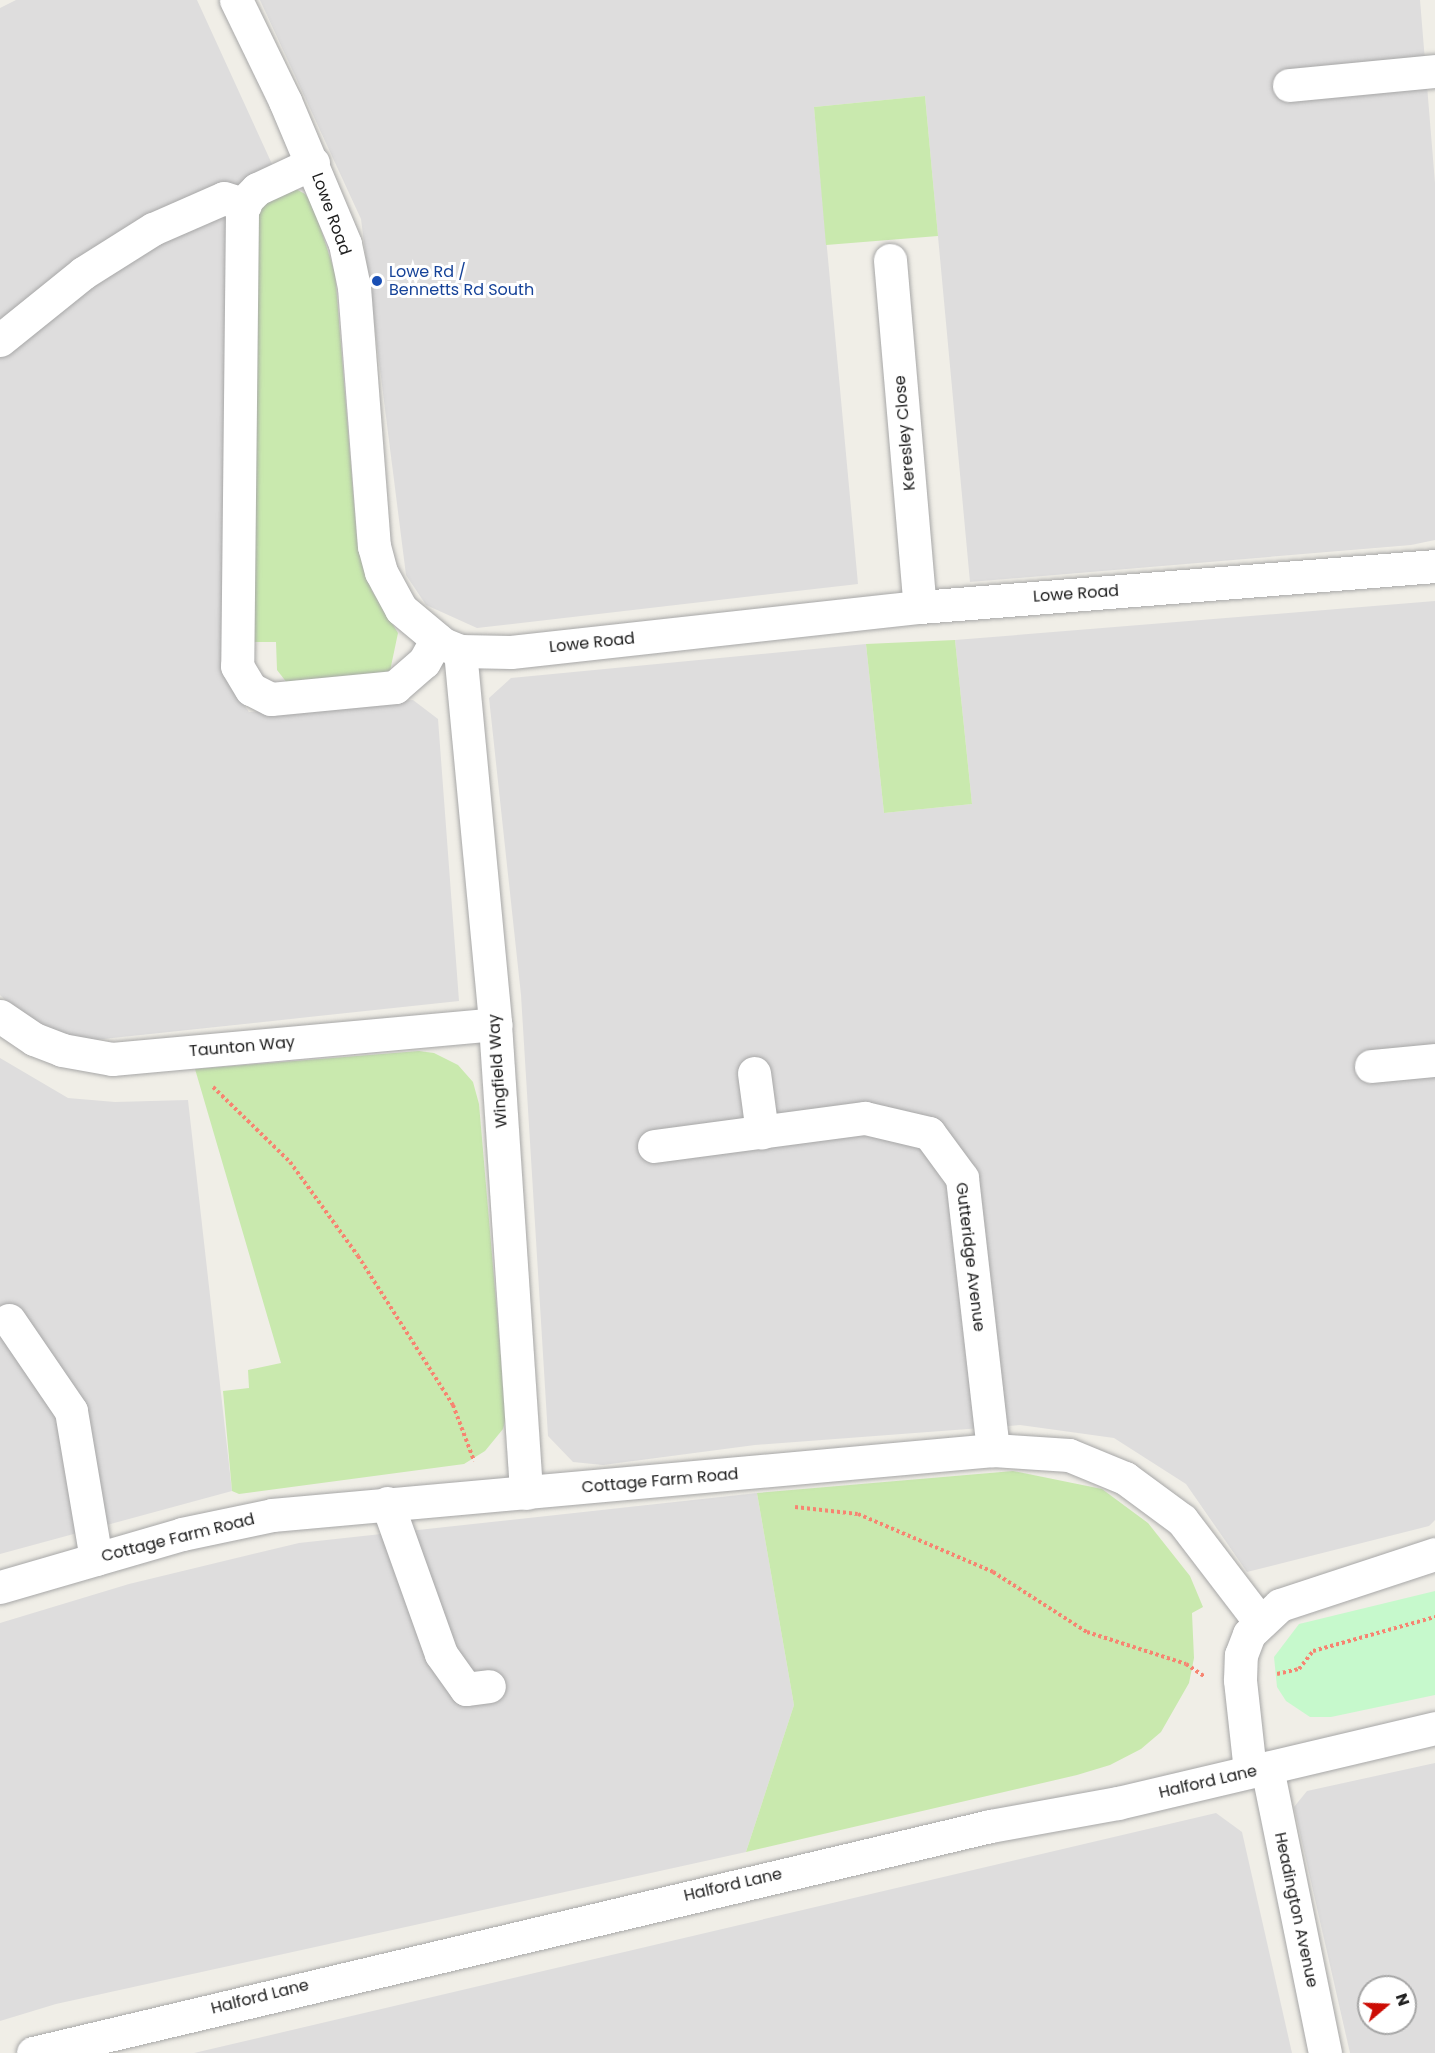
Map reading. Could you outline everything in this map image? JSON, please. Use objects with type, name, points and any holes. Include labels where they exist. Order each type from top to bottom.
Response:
[{"type":"street","name":"Lowe Road","points":[[236,0],[313,163],[345,244],[354,287],[379,563],[400,609],[449,645],[511,652],[920,606],[1435,566]]},
{"type":"street","points":[[1289,85],[1435,71]]},
{"type":"street","points":[[313,163],[257,189],[244,205],[237,666],[241,678],[260,696],[286,700],[395,687],[424,662],[449,645]]},
{"type":"street","points":[[0,339],[83,273],[153,229],[224,198],[244,205]]},
{"type":"street","name":"Keresley Close","points":[[890,260],[920,606]]},
{"type":"street","name":"Wingfield Way","points":[[449,645],[495,1024],[526,1492]]},
{"type":"street","name":"Taunton Way","points":[[0,1016],[34,1039],[88,1056],[112,1059],[495,1024]]},
{"type":"street","points":[[1371,1066],[1435,1060]]},
{"type":"street","points":[[754,1073],[762,1132]]},
{"type":"street","name":"Gutteridge Avenue","points":[[654,1146],[865,1118],[929,1133],[962,1178],[993,1450]]},
{"type":"street","points":[[9,1320],[71,1411],[96,1559]]},
{"type":"street","name":"Cottage Farm Road","points":[[0,1587],[182,1534],[272,1515],[993,1450],[1069,1455],[1125,1478],[1182,1520],[1260,1622]]},
{"type":"street","points":[[387,1503],[441,1654],[466,1689],[489,1686]]},
{"type":"street","points":[[1260,1622],[1280,1605],[1435,1554]]},
{"type":"street","name":"Headington Avenue","points":[[1260,1622],[1249,1634],[1240,1671],[1258,1769],[1325,2053]]},
{"type":"street","name":"Halford Lane","points":[[33,2053],[898,1847],[1118,1803],[1435,1728]]},
{"type":"path","points":[[170,1054],[216,1090],[290,1162],[358,1256],[453,1405],[477,1469],[481,1496]]},
{"type":"path","points":[[792,1507],[858,1514],[993,1572],[1087,1632],[1186,1664],[1207,1679]]},
{"type":"path","points":[[1267,1676],[1299,1669],[1313,1651],[1435,1617]]},
{"type":"shaded area","points":[[16,0],[197,0],[272,164],[227,203],[227,681],[249,712],[413,700],[438,719],[459,1001],[75,1042],[17,1011],[0,995],[0,8]]},
{"type":"shaded area","points":[[260,0],[1420,0],[1435,183],[1435,540],[1411,545],[970,582],[925,96],[814,107],[858,584],[477,628],[426,605],[406,575],[361,219]]},
{"type":"shaded area","points":[[1435,601],[1435,1520],[1429,1526],[1247,1572],[1186,1484],[1114,1438],[1020,1425],[755,1445],[603,1465],[573,1462],[548,1436],[521,995],[489,698],[511,678],[866,644],[884,813],[972,804],[955,640]]},
{"type":"shaded area","points":[[0,1058],[68,1098],[115,1102],[188,1100],[232,1491],[0,1554]]},
{"type":"shaded area","points":[[757,1493],[794,1705],[746,1852],[56,2004],[0,2021],[0,1623],[129,1584],[299,1543]]},
{"type":"shaded area","points":[[1435,1763],[1435,2053],[1350,2053],[1294,1807],[1307,1791]]},
{"type":"shaded area","points":[[1216,1813],[1242,1832],[1292,2053],[194,2053]]},
{"type":"green space","points":[[925,96],[938,236],[826,245],[814,107]]},
{"type":"green space","points":[[294,188],[305,194],[313,205],[335,273],[357,539],[372,591],[398,633],[390,671],[291,688],[277,670],[276,642],[248,642],[256,204]]},
{"type":"green space","points":[[955,640],[972,804],[884,813],[866,644]]},
{"type":"green space","points":[[419,1051],[434,1053],[458,1065],[473,1082],[479,1104],[506,1417],[503,1429],[485,1451],[464,1464],[239,1494],[232,1491],[223,1391],[249,1388],[248,1370],[281,1363],[195,1069]]},
{"type":"green space","points":[[1013,1471],[1102,1489],[1148,1523],[1190,1576],[1203,1607],[1192,1613],[1194,1658],[1189,1683],[1161,1732],[1141,1749],[1110,1765],[1077,1775],[746,1852],[794,1705],[757,1493]]},
{"type":"green space","points":[[1435,1591],[1435,1695],[1331,1717],[1310,1717],[1286,1701],[1277,1687],[1274,1657],[1299,1624]]},
{"type":"place","name":"Lowe Rd / Bennetts Rd South","points":[[377,281]]}]
